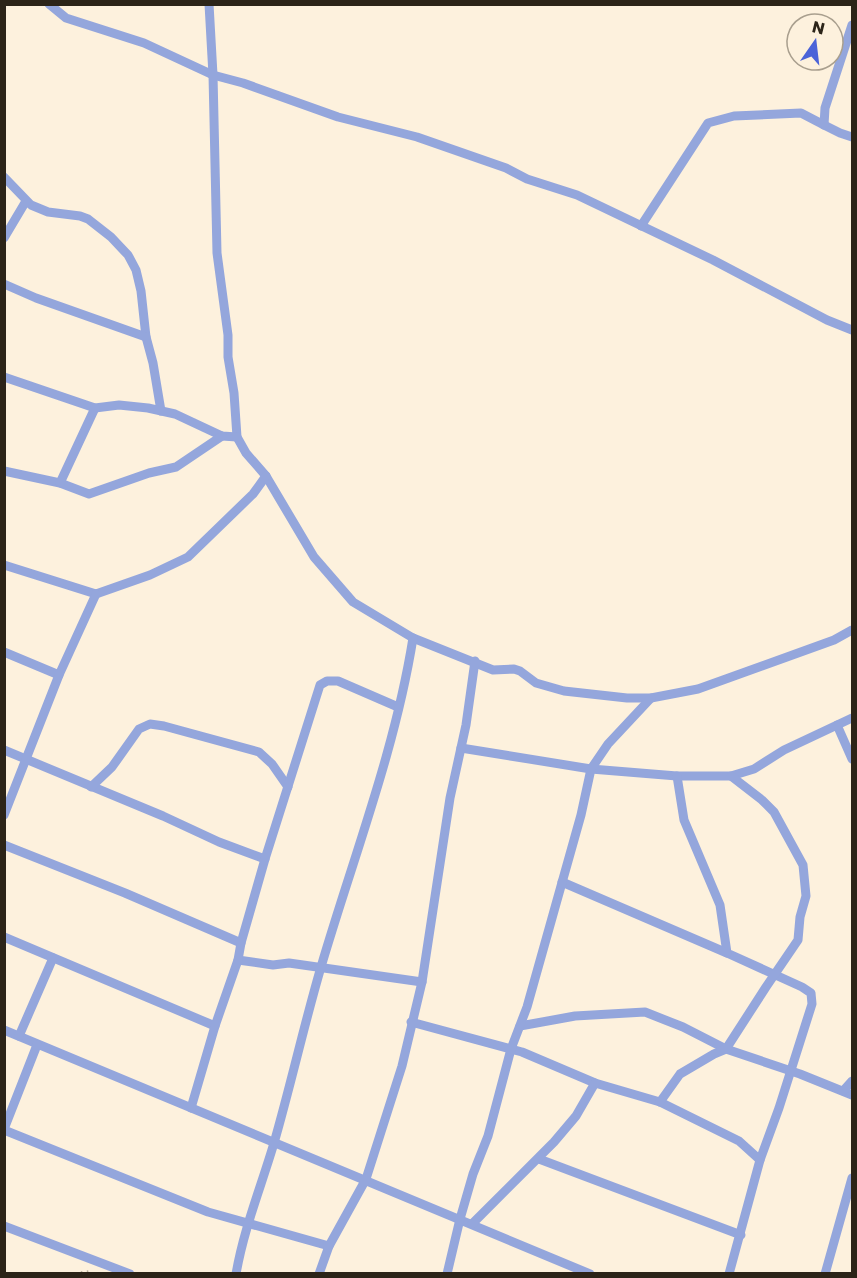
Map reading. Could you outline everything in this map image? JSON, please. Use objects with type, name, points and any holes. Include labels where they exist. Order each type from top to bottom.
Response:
[{"type":"street","points":[[49,4],[66,18],[144,43],[213,75],[243,82],[338,117],[417,137],[472,155],[527,179],[586,199],[748,278],[827,320],[852,330]]},
{"type":"street","points":[[209,4],[217,253],[237,437],[246,453],[266,476],[314,557],[353,603],[413,638],[493,670],[514,669],[536,683],[564,691],[627,698],[651,698],[707,686],[834,640],[852,630]]},
{"type":"street","points":[[824,125],[825,108],[852,25]]},
{"type":"street","points":[[641,226],[708,123],[734,116],[801,113],[840,134],[852,137]]},
{"type":"street","points":[[4,177],[31,205],[48,213],[88,219],[111,237],[128,255],[136,270],[141,291],[146,337],[161,411]]},
{"type":"street","points":[[4,238],[26,201]]},
{"type":"street","points":[[4,284],[36,298],[146,337]]},
{"type":"street","points":[[4,377],[95,408],[120,405],[176,414],[222,436],[237,437]]},
{"type":"street","points":[[60,483],[95,408]]},
{"type":"street","points":[[4,471],[60,483],[84,493],[96,492],[149,473],[176,467],[222,436]]},
{"type":"street","points":[[4,566],[96,594],[150,575],[188,557],[253,494],[266,476]]},
{"type":"street","points":[[4,815],[59,675],[96,594]]},
{"type":"street","points":[[236,1274],[247,1223],[274,1143],[320,968],[364,831],[398,707],[413,638]]},
{"type":"street","points":[[4,652],[59,675]]},
{"type":"street","points":[[319,1274],[329,1246],[366,1179],[402,1066],[422,982],[450,798],[475,662]]},
{"type":"street","points":[[191,1108],[215,1026],[238,960],[265,859],[320,685],[327,681],[338,681],[398,707]]},
{"type":"street","points":[[447,1274],[473,1174],[488,1136],[511,1049],[527,1007],[591,769],[608,744],[651,698]]},
{"type":"street","points":[[461,748],[591,769],[677,776],[731,776],[754,769],[784,750],[852,718]]},
{"type":"street","points":[[91,787],[112,767],[139,729],[150,724],[259,752],[266,757],[288,787]]},
{"type":"street","points":[[837,725],[852,759]]},
{"type":"street","points":[[4,750],[219,842],[265,859]]},
{"type":"street","points":[[677,776],[684,820],[720,905],[727,953]]},
{"type":"street","points":[[660,1102],[680,1074],[726,1049],[798,940],[800,917],[806,896],[803,865],[774,812],[731,776]]},
{"type":"street","points":[[4,845],[125,893],[241,943]]},
{"type":"street","points":[[562,882],[727,953],[811,993],[812,1004],[760,1160],[729,1274]]},
{"type":"street","points":[[4,937],[215,1026]]},
{"type":"street","points":[[19,1036],[53,958]]},
{"type":"street","points":[[238,960],[273,964],[289,963],[422,982]]},
{"type":"street","points":[[520,1026],[575,1016],[645,1012],[683,1027],[726,1049],[852,1095]]},
{"type":"street","points":[[411,1022],[522,1052],[595,1083],[660,1102],[739,1141],[760,1160]]},
{"type":"street","points":[[4,1030],[37,1046],[366,1179],[590,1274]]},
{"type":"street","points":[[37,1046],[4,1129],[198,1208],[329,1246]]},
{"type":"street","points":[[843,1091],[852,1082]]},
{"type":"street","points":[[472,1224],[539,1159],[576,1116],[595,1083]]},
{"type":"street","points":[[539,1159],[741,1235]]},
{"type":"street","points":[[825,1274],[852,1178]]},
{"type":"street","points":[[4,1226],[130,1274]]}]
